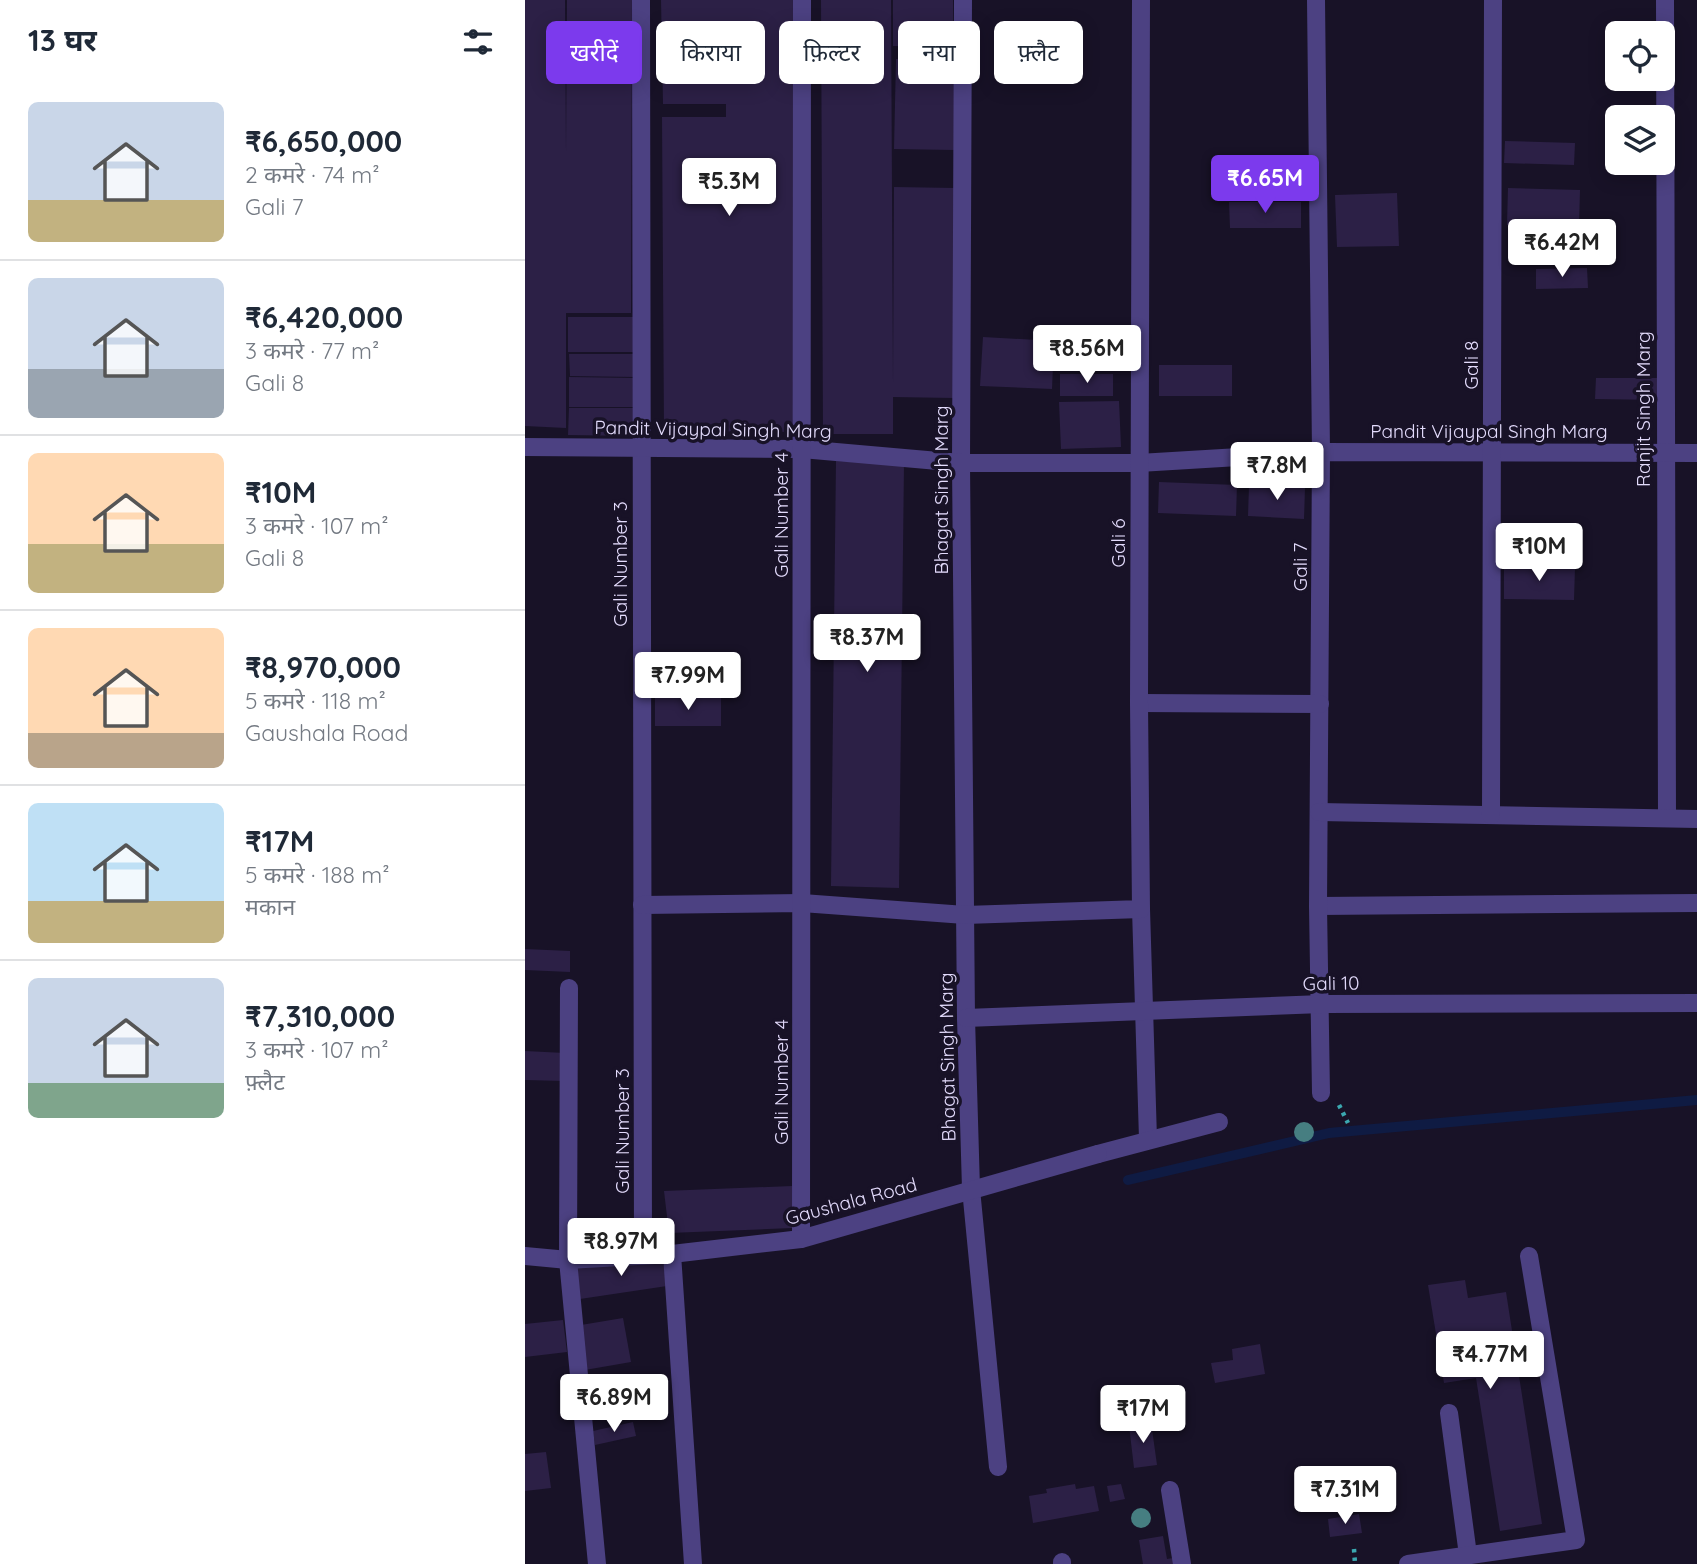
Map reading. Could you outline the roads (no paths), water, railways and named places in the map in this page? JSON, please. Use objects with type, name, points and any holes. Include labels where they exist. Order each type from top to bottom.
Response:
[{"type":"street","name":"Gali Number 3","points":[[641,0],[643,1254]]},
{"type":"street","name":"Gali Number 4","points":[[801,1239],[802,0]]},
{"type":"street","name":"Bhagat Singh Marg","points":[[963,0],[961,463],[966,1018],[971,1189],[998,1467]]},
{"type":"street","name":"Gali 6","points":[[1141,0],[1139,703],[1141,909],[1148,1139]]},
{"type":"street","name":"Gali 7","points":[[1316,0],[1321,452],[1318,906],[1322,1003],[1321,1093]]},
{"type":"street","name":"Gali 8","points":[[1491,815],[1493,0]]},
{"type":"street","name":"Ranjit Singh Marg","points":[[1665,0],[1664,453],[1667,818]]},
{"type":"street","name":"Pandit Vijaypal Singh Marg","points":[[525,447],[801,449],[961,463],[1139,463],[1321,452],[1697,453]]},
{"type":"street","points":[[1139,703],[1320,704]]},
{"type":"street","points":[[1319,812],[1697,819]]},
{"type":"street","points":[[642,905],[802,903],[965,915],[1141,909]]},
{"type":"street","points":[[1318,906],[1697,903]]},
{"type":"street","points":[[569,988],[568,1260],[597,1564]]},
{"type":"street","name":"Gali 10","points":[[966,1018],[1322,1003],[1697,1003]]},
{"type":"street","name":"Gaushala Road","points":[[525,1256],[568,1260],[672,1254],[801,1239],[1148,1139],[1219,1122]]},
{"type":"street","points":[[672,1254],[693,1564]]},
{"type":"street","points":[[1408,1564],[1576,1540],[1529,1256]]},
{"type":"street","points":[[1449,1413],[1468,1555]]},
{"type":"street","points":[[1170,1490],[1182,1564]]},
{"type":"waterway","points":[[1128,1180],[1329,1133],[1697,1100]]}]
